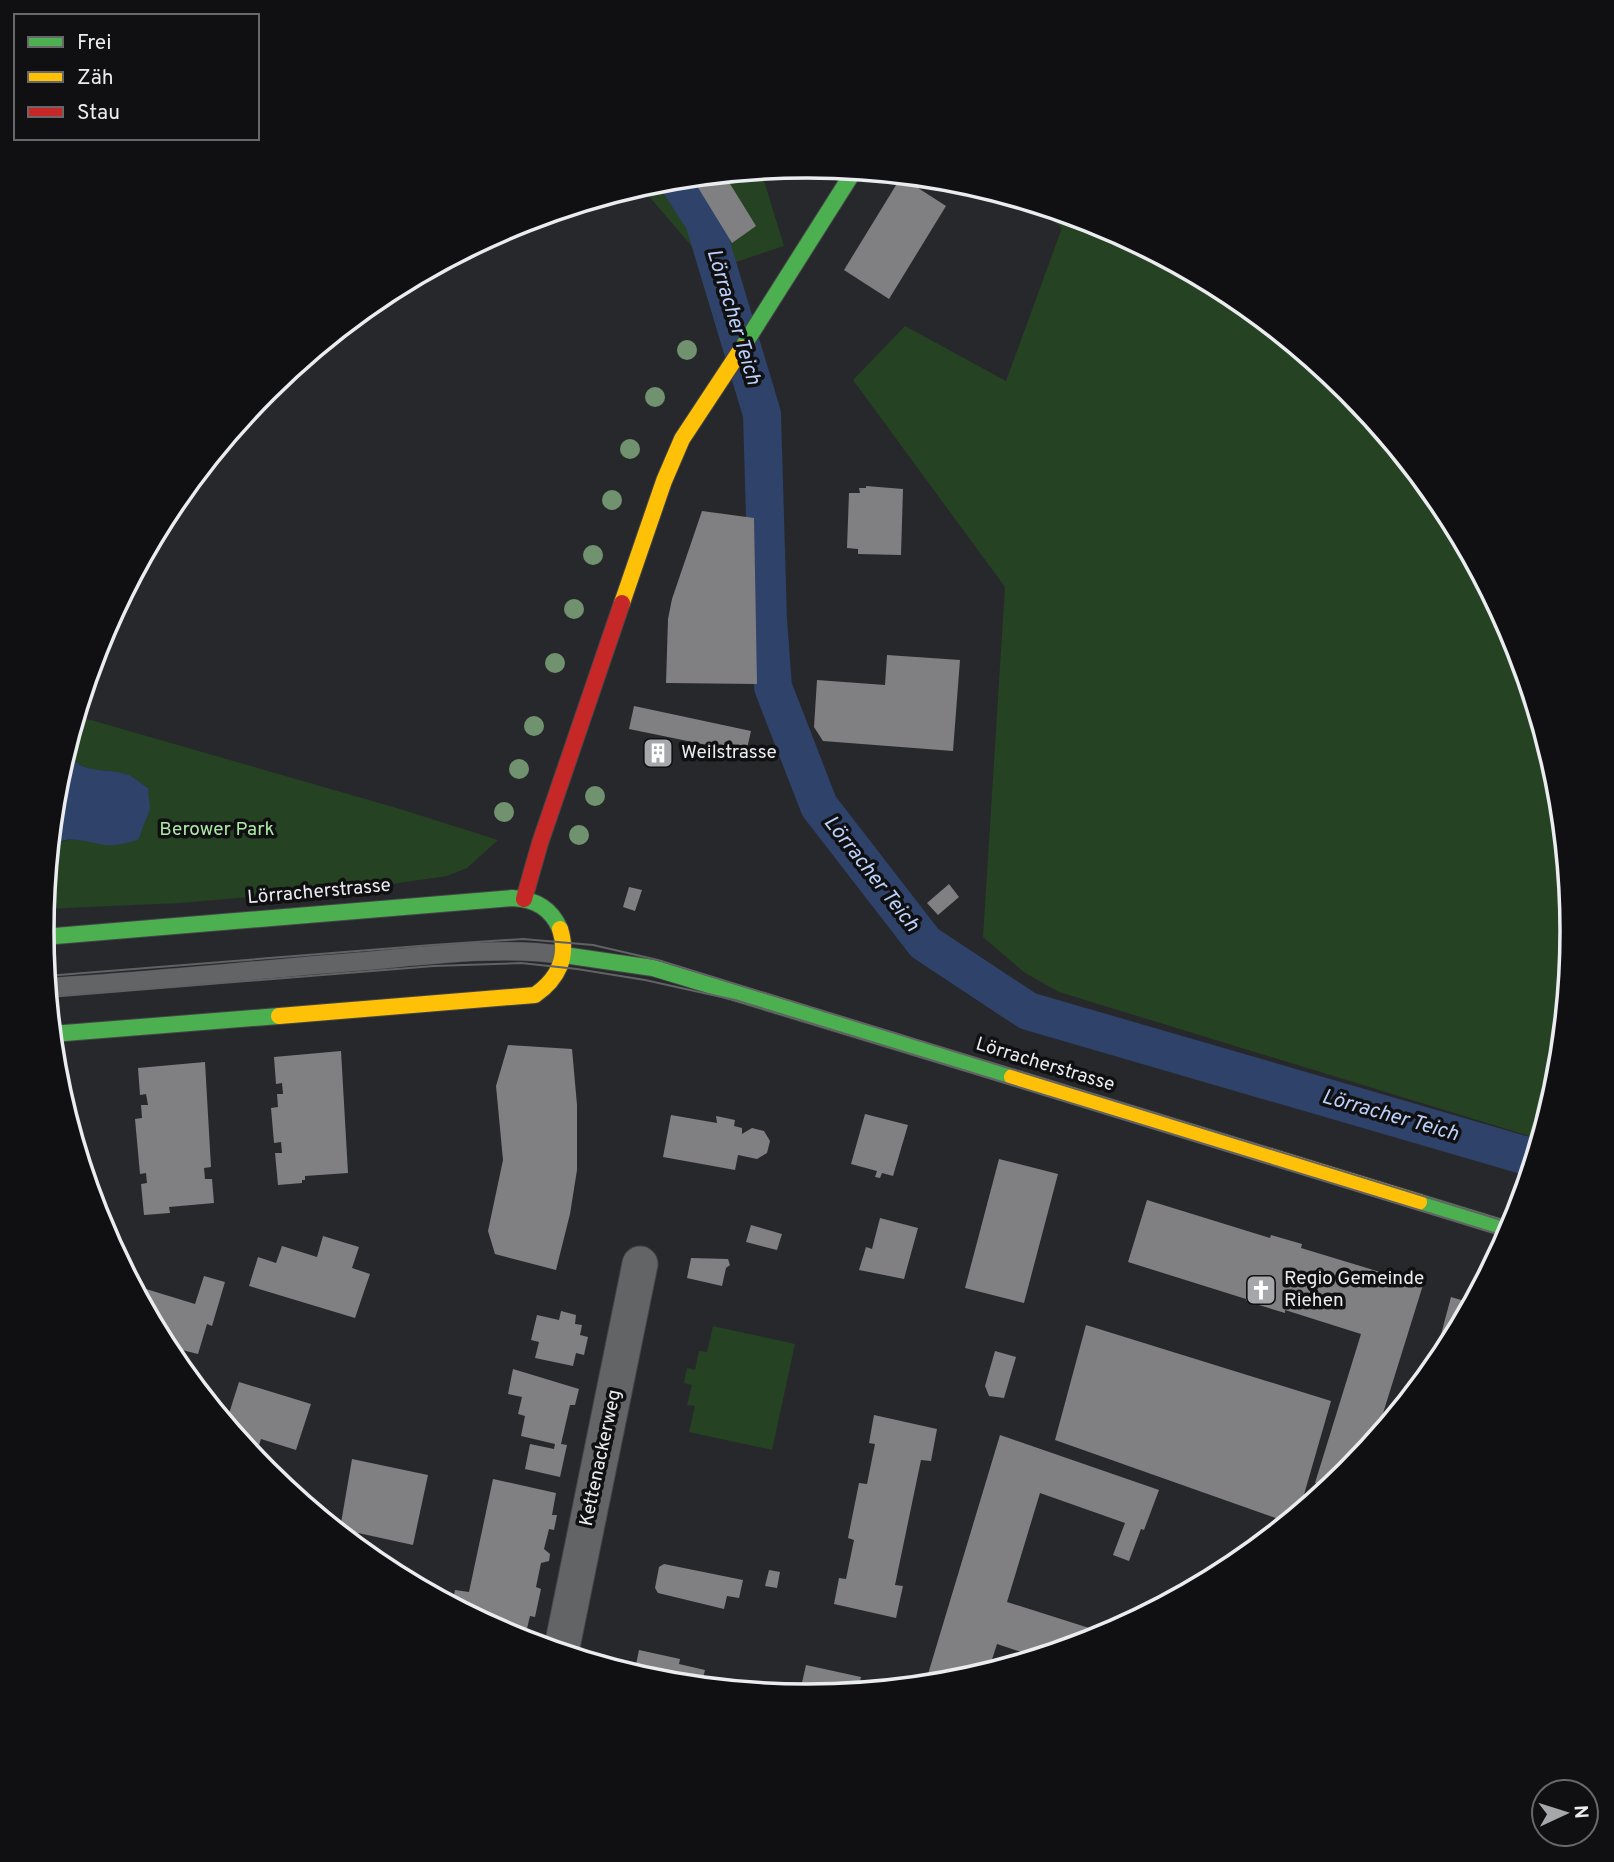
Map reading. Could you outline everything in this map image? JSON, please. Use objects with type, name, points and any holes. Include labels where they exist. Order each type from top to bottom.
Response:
[{"type":"main road","points":[[62,1033],[535,995],[547,987],[557,975],[564,955],[561,928],[552,914],[540,905],[524,899],[540,843],[664,481],[682,439],[848,180]]},
{"type":"main road","name":"Lörracherstrasse","points":[[54,936],[429,904],[524,899]]},
{"type":"main road","name":"Lörracherstrasse","points":[[564,955],[653,968],[703,982],[1499,1227]]},
{"type":"street","name":"Kettenackerweg","points":[[563,1643],[640,1264]]},
{"type":"lane","points":[[57,986],[433,955],[514,951],[564,955]]},
{"type":"green space","points":[[764,180],[784,246],[712,270],[649,196],[709,185]]},
{"type":"green space","points":[[1049,218],[1140,256],[1183,279],[1225,305],[1303,365],[1373,435],[1404,473],[1433,513],[1482,598],[1520,689],[1534,736],[1545,784],[1558,882],[1560,931],[1553,1029],[1531,1137],[1059,992],[1025,973],[983,937],[1005,587],[853,380],[905,326],[1006,381],[1062,228]]},
{"type":"green space","name":"Berower Park","points":[[85,718],[498,840],[467,868],[447,876],[370,887],[180,903],[55,909],[60,842],[87,840],[110,845],[148,788],[129,775],[80,765],[74,761]]},
{"type":"green space","points":[[713,1326],[795,1344],[772,1450],[689,1432],[695,1406],[687,1405],[692,1385],[684,1383],[687,1368],[695,1370],[699,1351],[707,1352]]},
{"type":"water","points":[[74,761],[95,770],[129,775],[148,788],[150,809],[138,840],[112,845],[60,841]]},
{"type":"building","points":[[729,183],[756,226],[732,243],[698,187]]},
{"type":"building","points":[[897,184],[916,187],[946,206],[889,299],[844,270]]},
{"type":"building","points":[[866,486],[903,489],[901,555],[858,554],[858,549],[847,548],[849,493],[860,493],[859,488]]},
{"type":"building","points":[[702,511],[754,518],[757,684],[666,683],[668,619],[672,599]]},
{"type":"building","points":[[887,655],[960,660],[953,751],[823,741],[814,727],[817,680],[885,685]]},
{"type":"building","points":[[634,706],[751,731],[746,753],[629,729]]},
{"type":"building","name":"Weilstrasse","points":[[657,742],[665,745],[658,765],[651,762]]},
{"type":"building","points":[[949,884],[959,897],[938,915],[927,903]]},
{"type":"building","points":[[629,887],[642,890],[635,911],[623,907]]},
{"type":"building","points":[[508,1045],[572,1049],[577,1105],[577,1170],[570,1214],[556,1270],[495,1254],[488,1231],[503,1160],[496,1086]]},
{"type":"building","points":[[341,1051],[348,1173],[305,1176],[302,1183],[278,1185],[275,1153],[282,1153],[281,1142],[274,1143],[271,1108],[278,1107],[277,1094],[283,1094],[282,1083],[276,1084],[274,1057]]},
{"type":"building","points":[[205,1062],[211,1167],[204,1168],[205,1179],[212,1179],[214,1203],[169,1207],[170,1213],[144,1215],[141,1184],[147,1183],[146,1173],[140,1174],[135,1119],[142,1118],[141,1105],[148,1105],[146,1094],[140,1095],[138,1068]]},
{"type":"building","points":[[865,1114],[908,1125],[893,1176],[882,1173],[880,1178],[875,1177],[877,1171],[851,1164]]},
{"type":"building","points":[[671,1115],[717,1123],[716,1116],[735,1120],[734,1126],[742,1128],[742,1134],[752,1128],[764,1131],[770,1141],[767,1153],[757,1159],[738,1155],[735,1170],[663,1157]]},
{"type":"building","points":[[999,1159],[1058,1174],[1024,1303],[965,1288]]},
{"type":"building","points":[[1147,1200],[1270,1238],[1271,1235],[1302,1244],[1301,1248],[1423,1285],[1382,1416],[1339,1463],[1315,1483],[1361,1334],[1285,1310],[1285,1313],[1246,1301],[1128,1262]]},
{"type":"building","points":[[880,1218],[918,1228],[904,1279],[859,1270],[866,1247],[872,1249]]},
{"type":"building","points":[[751,1225],[782,1234],[777,1250],[746,1242]]},
{"type":"building","points":[[323,1236],[359,1247],[352,1268],[370,1274],[355,1318],[249,1286],[258,1257],[276,1263],[282,1246],[317,1257]]},
{"type":"building","points":[[691,1258],[728,1259],[730,1265],[726,1268],[722,1286],[687,1278]]},
{"type":"building","points":[[204,1276],[225,1282],[212,1326],[207,1324],[198,1354],[182,1350],[145,1289],[195,1304]]},
{"type":"building","points":[[1451,1297],[1463,1300],[1459,1307],[1440,1337]]},
{"type":"building","points":[[561,1311],[576,1315],[575,1324],[582,1325],[580,1335],[588,1337],[584,1355],[576,1353],[573,1366],[535,1358],[539,1342],[531,1340],[537,1315],[559,1320]]},
{"type":"building","points":[[1086,1325],[1331,1401],[1303,1497],[1277,1518],[1055,1440]]},
{"type":"building","points":[[995,1351],[1016,1357],[1004,1398],[989,1396],[985,1386]]},
{"type":"building","points":[[513,1369],[579,1389],[575,1405],[570,1405],[561,1444],[567,1445],[560,1477],[525,1469],[530,1444],[554,1449],[555,1444],[521,1436],[525,1416],[518,1414],[522,1397],[508,1394]]},
{"type":"building","points":[[239,1382],[311,1404],[296,1450],[261,1439],[259,1446],[229,1413]]},
{"type":"building","points":[[874,1415],[937,1429],[931,1461],[921,1460],[895,1585],[903,1586],[896,1618],[834,1604],[839,1578],[846,1579],[854,1540],[848,1538],[859,1483],[867,1484],[875,1444],[869,1443]]},
{"type":"building","points":[[1000,1435],[1159,1490],[1129,1561],[1113,1555],[1125,1523],[1040,1493],[1007,1602],[1090,1628],[1022,1652],[997,1644],[992,1660],[928,1673]]},
{"type":"building","points":[[352,1459],[428,1475],[413,1545],[355,1532],[341,1522]]},
{"type":"building","points":[[493,1479],[556,1493],[552,1515],[557,1515],[554,1530],[549,1529],[544,1549],[550,1554],[549,1561],[541,1563],[536,1587],[541,1589],[535,1617],[530,1616],[527,1629],[454,1595],[455,1590],[469,1592]]},
{"type":"building","points":[[664,1564],[743,1580],[739,1598],[727,1596],[724,1609],[658,1593],[655,1588],[659,1567]]},
{"type":"building","points":[[769,1570],[780,1572],[777,1588],[765,1586]]},
{"type":"building","points":[[639,1650],[680,1659],[679,1664],[705,1670],[703,1676],[636,1664]]},
{"type":"building","points":[[806,1665],[861,1677],[860,1682],[802,1684]]},
{"type":"waterway","name":"Lörracher Teich","points":[[684,189],[704,221],[762,414],[768,620],[773,687],[819,806],[925,943],[1028,1011],[1525,1155]]},
{"type":"tram line","points":[[56,975],[523,939],[593,945],[658,960],[1501,1220]]},
{"type":"tram line","points":[[58,996],[434,966],[521,963],[645,980],[735,1000],[1496,1233]]},
{"type":"traffic: fast","points":[[742,348],[848,180]]},
{"type":"traffic: fast","points":[[54,936],[512,898],[528,900],[541,906],[552,915],[560,929]]},
{"type":"traffic: fast","points":[[564,955],[653,968],[1012,1077]]},
{"type":"traffic: fast","points":[[62,1033],[279,1016]]},
{"type":"traffic: fast","points":[[1419,1202],[1499,1227]]},
{"type":"traffic: slow","points":[[622,603],[664,481],[682,439],[742,348]]},
{"type":"traffic: slow","points":[[279,1016],[535,995],[550,982],[560,967],[563,949],[560,929]]},
{"type":"traffic: slow","points":[[1012,1077],[1419,1202]]},
{"type":"traffic: jam","points":[[524,899],[540,843],[622,603]]},
{"type":"place","name":"Weilstrasse","points":[[658,753]]},
{"type":"place","name":"Regio Gemeinde Riehen","points":[[1261,1290]]}]
